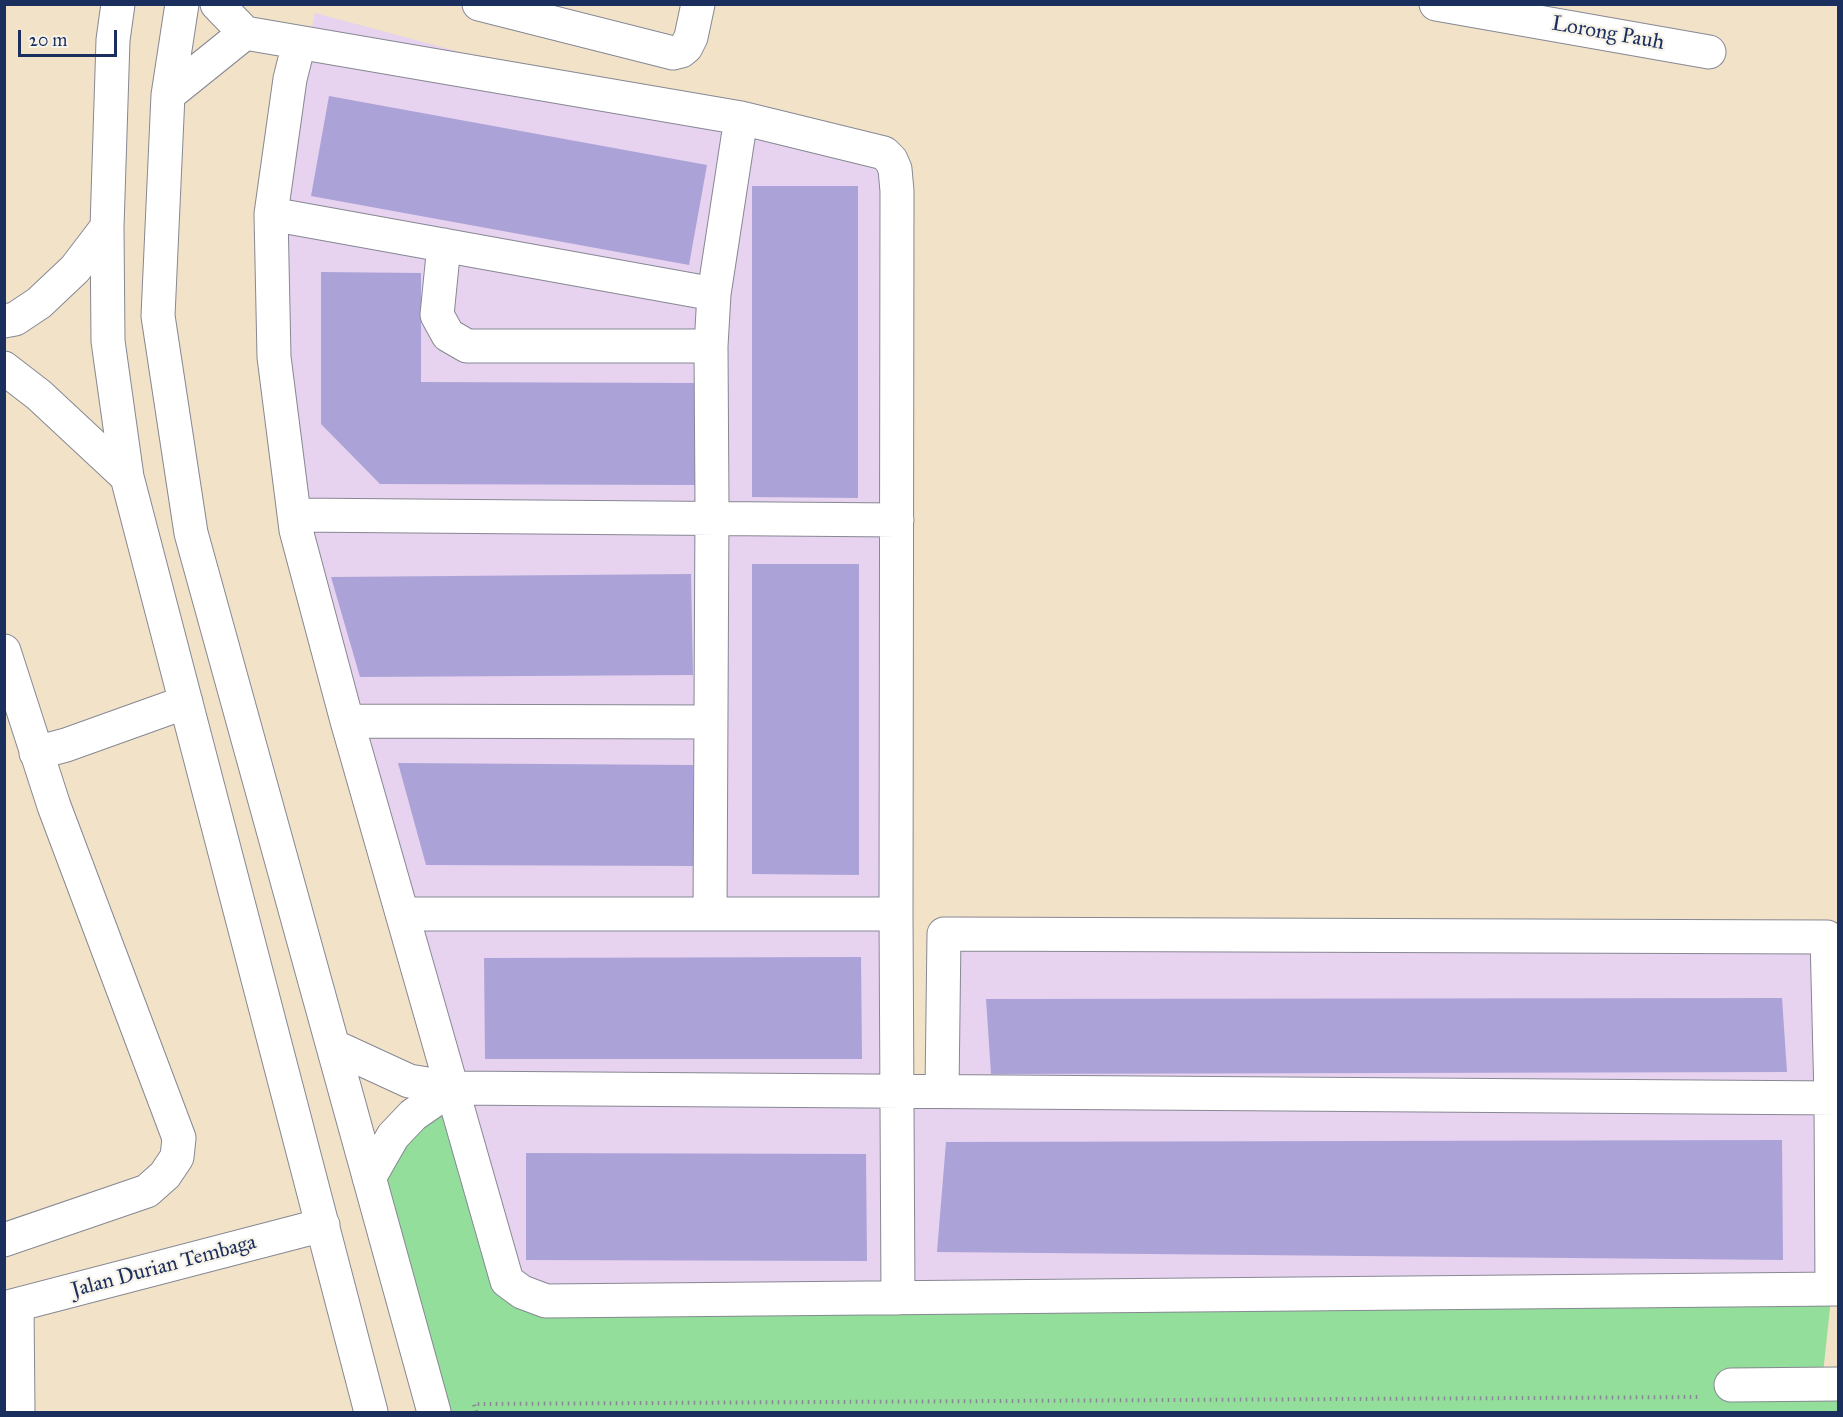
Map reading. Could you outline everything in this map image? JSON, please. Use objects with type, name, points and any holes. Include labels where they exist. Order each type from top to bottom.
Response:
[{"type":"street","points":[[117,4],[113,40],[108,227],[108,340],[127,477],[371,1413]]},
{"type":"street","points":[[182,4],[168,94],[158,316],[191,533],[434,1413]]},
{"type":"street","points":[[216,4],[245,33],[741,118],[884,153],[891,160],[895,169],[897,191],[896,1091],[898,1298]]},
{"type":"street","points":[[479,4],[673,52],[681,51],[686,47],[691,37],[698,4]]},
{"type":"street","name":"Lorong Pauh","points":[[1436,4],[1709,52]]},
{"type":"street","points":[[168,94],[245,33]]},
{"type":"street","points":[[299,43],[290,79],[271,214],[274,357],[296,530],[347,721],[507,1281],[522,1292],[546,1301],[1835,1289],[1835,1098],[1827,937],[944,934],[942,1091]]},
{"type":"street","points":[[710,914],[711,346],[714,294],[741,118]]},
{"type":"street","points":[[271,214],[714,294]]},
{"type":"street","points":[[4,321],[15,319],[39,303],[75,269],[108,227]]},
{"type":"street","points":[[444,245],[437,315],[448,335],[468,346],[711,346]]},
{"type":"street","points":[[4,368],[56,410],[127,477]]},
{"type":"street","points":[[294,515],[897,520]]},
{"type":"street","points":[[4,651],[54,806],[179,1138],[177,1157],[165,1175],[147,1191],[4,1239]]},
{"type":"street","points":[[36,753],[186,702]]},
{"type":"street","points":[[347,721],[711,722]]},
{"type":"street","points":[[402,914],[896,915]]},
{"type":"street","points":[[333,1046],[409,1081],[452,1088],[1835,1098]]},
{"type":"street","points":[[369,1178],[393,1136],[413,1115],[452,1088]]},
{"type":"street","name":"Jalan Durian Tembaga","points":[[11,1307],[323,1225]]},
{"type":"street","points":[[11,1307],[18,1413]]},
{"type":"street","points":[[1719,1391],[1839,1384]]},
{"type":"path","points":[[476,1413],[474,1404],[1719,1391]]},
{"type":"shaded area","points":[[315,13],[895,169],[896,1091],[941,1092],[944,934],[1827,937],[1832,1289],[522,1292],[296,530],[271,214]]},
{"type":"green space","points":[[452,1088],[522,1292],[1832,1289],[1822,1383],[1838,1384],[1838,1412],[436,1412],[369,1178]]},
{"type":"building","points":[[329,96],[707,165],[689,265],[311,196]]},
{"type":"building","points":[[752,186],[858,186],[858,498],[752,497]]},
{"type":"building","points":[[321,272],[421,273],[421,382],[694,383],[695,485],[380,484],[321,424]]},
{"type":"building","points":[[752,564],[859,564],[859,875],[752,874]]},
{"type":"building","points":[[691,574],[693,675],[360,677],[331,577]]},
{"type":"building","points":[[398,763],[693,765],[693,866],[426,865]]},
{"type":"building","points":[[861,957],[862,1059],[485,1059],[484,958]]},
{"type":"building","points":[[1782,998],[1787,1072],[991,1074],[986,999]]},
{"type":"building","points":[[1782,1140],[1783,1260],[937,1252],[946,1142]]},
{"type":"building","points":[[526,1153],[866,1154],[867,1261],[526,1260]]}]
